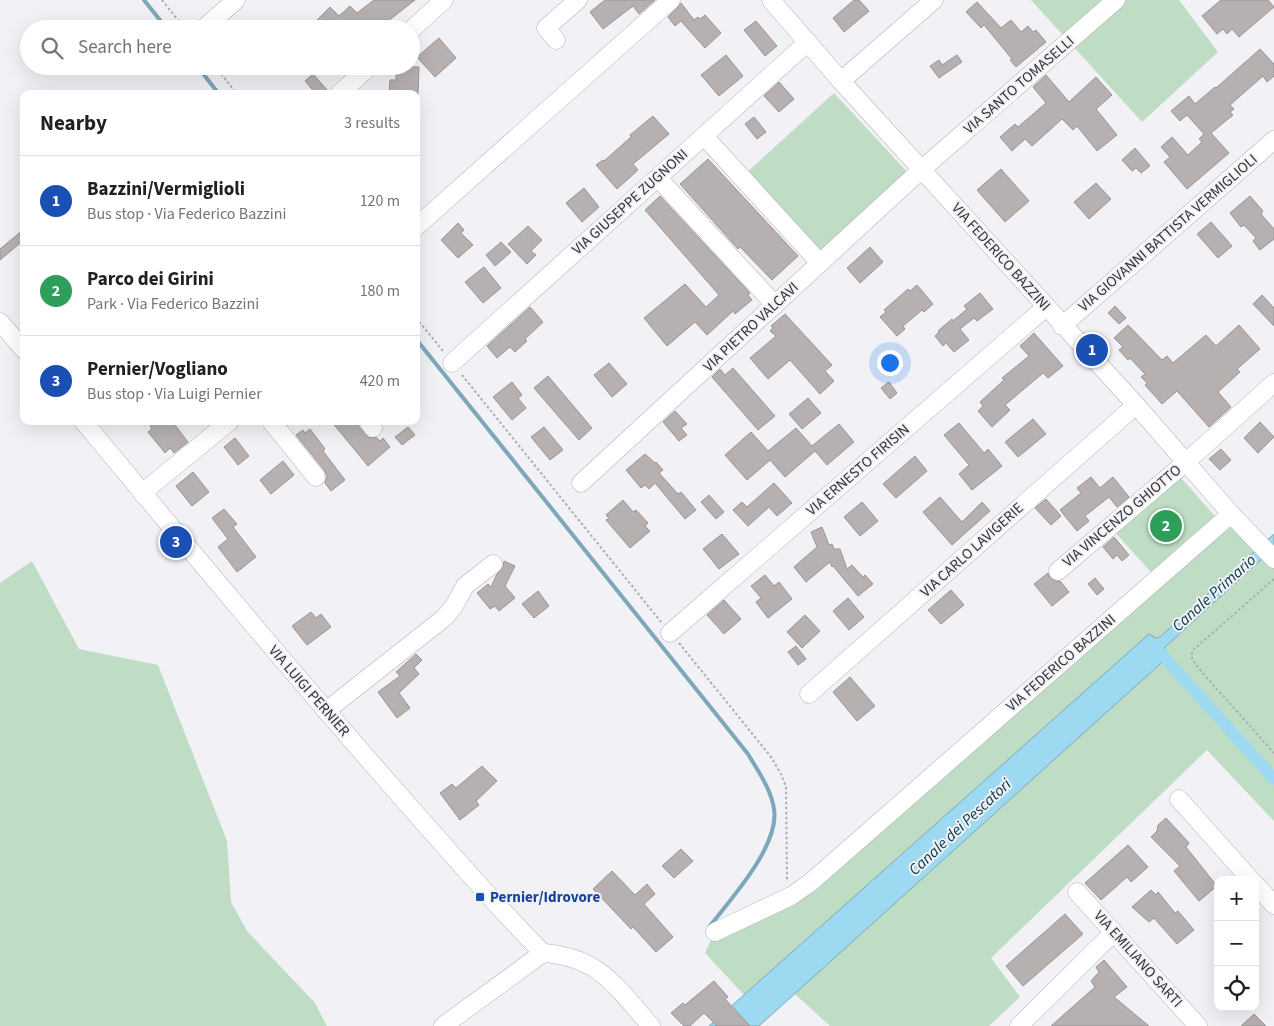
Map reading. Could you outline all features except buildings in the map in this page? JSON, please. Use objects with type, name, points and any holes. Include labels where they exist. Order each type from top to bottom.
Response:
[{"type":"street","points":[[213,20],[236,0]]},
{"type":"street","points":[[420,22],[444,0]]},
{"type":"street","points":[[556,40],[546,28],[578,0]]},
{"type":"street","points":[[420,223],[671,0]]},
{"type":"street","name":"VIA FEDERICO BAZZINI","points":[[771,0],[921,170],[1136,405],[1231,514],[1273,558]]},
{"type":"street","points":[[841,81],[934,0]]},
{"type":"street","name":"VIA SANTO TOMASELLI","points":[[921,170],[1116,0]]},
{"type":"street","name":"VIA GIUSEPPE ZUGNONI","points":[[452,363],[808,42]]},
{"type":"street","points":[[344,90],[360,75]]},
{"type":"street","points":[[704,136],[820,263]]},
{"type":"street","name":"VIA GIOVANNI BATTISTA VERMIGLIOLI","points":[[1062,326],[1274,140]]},
{"type":"street","name":"VIA PIETRO VALCAVI","points":[[581,484],[921,170]]},
{"type":"street","points":[[658,178],[775,305]]},
{"type":"street","name":"VIA ERNESTO FIRISIN","points":[[670,633],[1046,307]]},
{"type":"street","points":[[0,322],[20,345]]},
{"type":"street","name":"VIA VINCENZO GHIOTTO","points":[[1058,571],[1186,462],[1274,383]]},
{"type":"street","name":"VIA CARLO LAVIGERIE","points":[[809,694],[1136,405]]},
{"type":"street","name":"VIA LUIGI PERNIER","points":[[92,425],[142,493],[231,600],[493,901],[543,953]]},
{"type":"street","points":[[142,493],[225,425]]},
{"type":"street","points":[[274,425],[316,477]]},
{"type":"street","name":"VIA FEDERICO BAZZINI","points":[[715,932],[791,896],[812,882],[1231,514]]},
{"type":"street","points":[[326,711],[444,618],[454,606],[465,586],[493,564]]},
{"type":"street","points":[[1179,799],[1248,876]]},
{"type":"street","points":[[1259,888],[1274,905]]},
{"type":"street","name":"VIA EMILIANO SARTI","points":[[1077,892],[1198,1026]]},
{"type":"street","points":[[1019,1026],[1114,932]]},
{"type":"street","points":[[443,1026],[543,953],[565,955],[597,969],[612,982],[651,1026]]},
{"type":"path","points":[[162,0],[178,20]]},
{"type":"path","points":[[222,75],[234,90]]},
{"type":"path","points":[[420,323],[771,757],[781,774],[786,787],[788,801],[787,884]]},
{"type":"path","points":[[1274,579],[1192,651],[1192,659],[1200,670],[1274,752]]},
{"type":"green space","points":[[1031,0],[1179,0],[1218,52],[1142,122]]},
{"type":"green space","points":[[834,93],[909,174],[820,256],[745,174]]},
{"type":"green space","points":[[1176,472],[1221,523],[1231,514],[1274,558],[1274,821],[1207,750],[991,958],[1020,997],[989,1026],[830,1026],[786,986],[759,1011],[705,953],[715,932],[791,896],[1157,579],[1112,529]]},
{"type":"green space","points":[[32,561],[79,649],[158,665],[227,841],[231,902],[247,931],[315,1003],[327,1026],[0,1026],[0,583]]},
{"type":"water","points":[[1274,534],[1274,548],[1165,647],[1165,652],[1169,656],[759,1026],[709,1026],[1149,634],[1156,638],[1160,637]]},
{"type":"waterway","points":[[144,0],[160,20]]},
{"type":"waterway","points":[[204,75],[216,90]]},
{"type":"waterway","points":[[420,344],[748,754],[767,787],[774,809],[774,823],[769,839],[752,871],[709,927]]},
{"type":"waterway","points":[[1155,647],[1274,779]]},
{"type":"place","name":"Bazzini/Vermiglioli","points":[[1092,350]]},
{"type":"place","name":"Parco dei Girini","points":[[1166,526]]},
{"type":"place","name":"Pernier/Vogliano","points":[[176,542]]},
{"type":"place","name":"Pernier/Idrovore","points":[[480,897]]},
{"type":"water label","name":"Canale Primario","points":[[1214,593]]},
{"type":"water label","name":"Canale dei Pescatori","points":[[960,827]]}]
